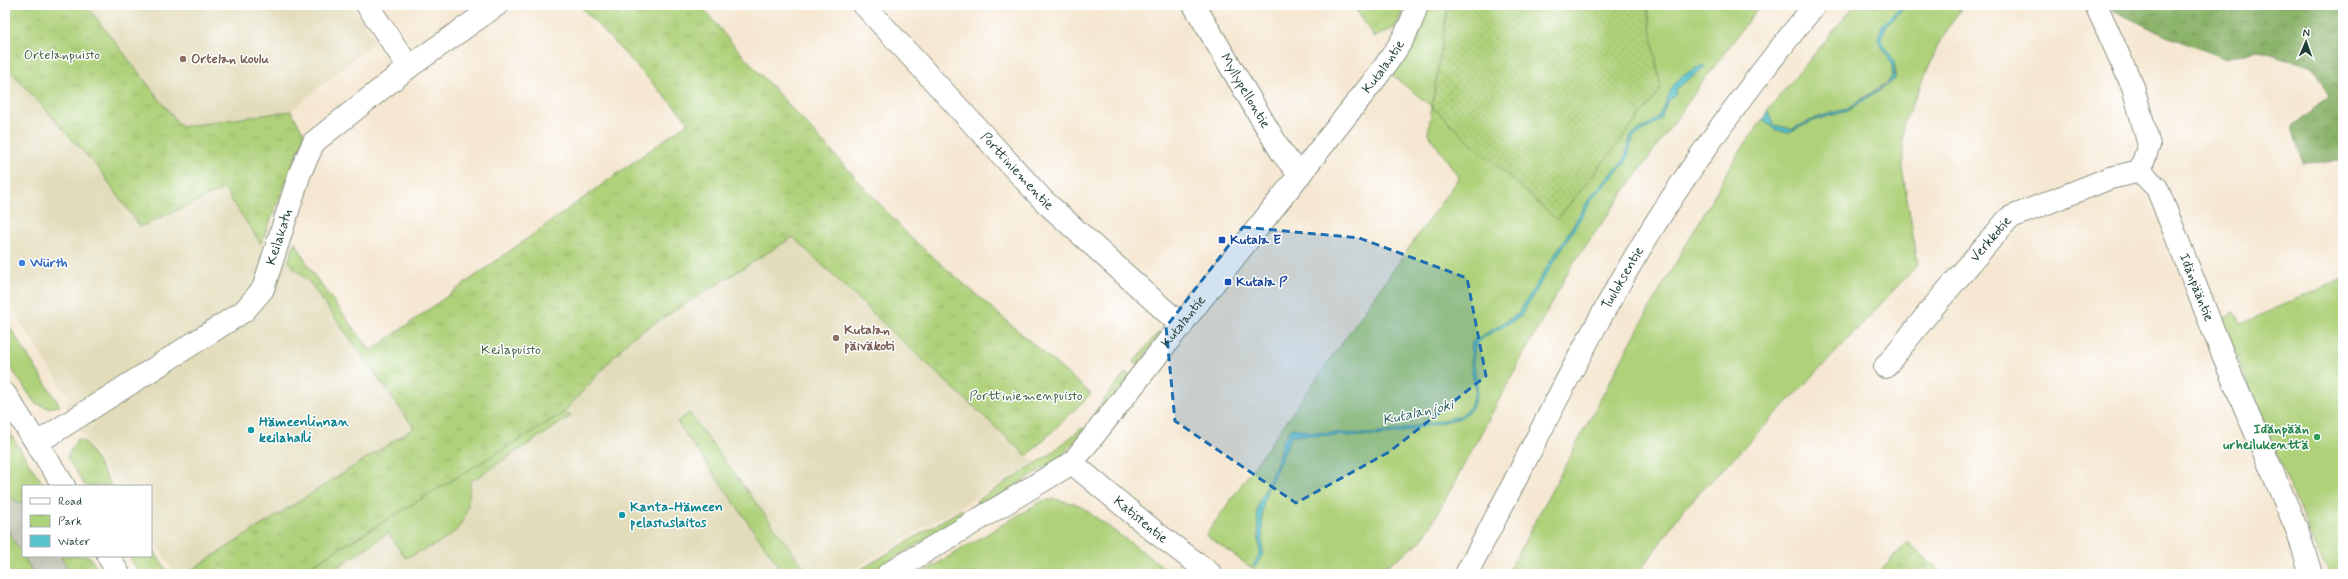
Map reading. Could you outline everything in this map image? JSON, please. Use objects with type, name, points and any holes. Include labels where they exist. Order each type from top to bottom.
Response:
[{"type":"main road","points":[[367,5],[409,67]]},
{"type":"main road","name":"Keilakatu","points":[[37,443],[244,311],[263,289],[300,172],[314,142],[409,67],[497,5]]},
{"type":"main road","name":"Porttiniementie","points":[[864,5],[1044,201],[1182,326]]},
{"type":"main road","name":"Myllypellontie","points":[[1194,5],[1282,153],[1300,175]]},
{"type":"main road","name":"Kutalantie","points":[[888,574],[1072,463],[1182,326],[1398,47],[1414,17],[1417,5]]},
{"type":"main road","name":"Tuuloksentie","points":[[1466,574],[1580,356],[1661,214],[1722,124],[1815,5]]},
{"type":"main road","points":[[2096,5],[2132,87],[2149,145],[2140,171]]},
{"type":"main road","name":"Verkkotie","points":[[1885,367],[1934,306],[2009,218],[2110,178],[2140,171]]},
{"type":"main road","name":"Idänpääntie","points":[[2140,171],[2157,188],[2229,370],[2298,532],[2311,574]]},
{"type":"main road","points":[[5,394],[63,485]]},
{"type":"main road","name":"Katistentie","points":[[1072,463],[1155,532],[1211,574]]},
{"type":"main road","points":[[109,557],[119,574]]},
{"type":"highlighted area","points":[[1243,227],[1359,238],[1467,278],[1486,376],[1389,452],[1296,503],[1175,421],[1166,327]]},
{"type":"shaded area","points":[[86,5],[351,5],[375,41],[291,111],[181,128]]},
{"type":"shaded area","points":[[5,65],[100,170],[140,227],[224,189],[261,244],[275,250],[310,283],[414,428],[185,574],[175,574],[152,539],[152,485],[116,485],[72,419],[66,404],[70,400],[5,298]]},
{"type":"shaded area","points":[[793,237],[888,328],[1027,456],[1037,461],[845,574],[297,574],[563,413],[631,338]]},
{"type":"shaded area","points":[[5,472],[22,498],[22,557],[60,557],[71,574],[5,574]]},
{"type":"green space","name":"Ortelanpuisto","points":[[5,5],[86,5],[181,127],[291,111],[305,135],[261,244],[224,189],[140,227],[100,170],[5,65]]},
{"type":"green space","name":"Keilapuisto","points":[[579,5],[701,5],[729,40],[912,239],[1091,394],[1027,456],[888,328],[793,237],[631,338],[563,413],[297,574],[185,574],[414,428],[310,283],[288,262],[295,241],[313,274],[371,351],[689,122]]},
{"type":"green space","points":[[1353,5],[1405,5],[1395,28],[1374,37]]},
{"type":"green space","points":[[1428,5],[1448,5],[1432,108],[1660,90],[1647,5],[1760,5],[1702,83],[1572,265],[1433,522],[1420,542],[1391,563],[1366,574],[1260,574],[1206,535],[1459,177],[1428,134],[1432,107],[1392,75],[1419,38]]},
{"type":"green space","points":[[1448,5],[1647,5],[1661,90],[1557,220],[1432,107]]},
{"type":"green space","points":[[1855,5],[1902,5],[1882,25],[1878,40],[1893,66],[1891,79],[1847,109],[1821,116],[1792,129],[1773,125],[1769,112],[1767,111]]},
{"type":"green space","points":[[1906,5],[1963,5],[1940,41],[1903,125],[1903,174],[1918,264],[1837,351],[1683,510],[1638,574],[1507,574],[1632,340],[1737,155],[1763,119],[1775,130],[1789,132],[1818,119],[1848,111],[1895,79],[1896,69],[1881,39],[1883,30]]},
{"type":"green space","points":[[2111,5],[2343,5],[2343,161],[2302,163],[2292,126],[2329,97],[2313,67],[2258,50],[2225,58],[2166,36],[2113,10]]},
{"type":"green space","name":"Idänpään urheilukenttä","points":[[2343,279],[2343,574],[2331,574],[2318,554],[2221,319],[2234,312],[2240,324]]},
{"type":"green space","points":[[5,320],[60,406],[48,408],[35,403],[5,359]]},
{"type":"green space","points":[[1159,331],[1161,333],[1138,365],[1134,362]]},
{"type":"green space","points":[[1125,373],[1131,376],[1096,416],[1096,410]]},
{"type":"green space","points":[[563,413],[571,416],[470,482],[469,500],[465,514],[460,525],[444,540],[405,558],[388,533],[327,574],[297,574]]},
{"type":"green space","points":[[689,413],[809,574],[768,574],[779,566],[677,422]]},
{"type":"green space","points":[[5,426],[43,485],[22,485],[22,504],[5,496]]},
{"type":"green space","points":[[1082,428],[1086,430],[1058,459],[980,508],[976,501],[1049,455]]},
{"type":"green space","points":[[77,439],[85,442],[111,485],[84,485],[67,457]]},
{"type":"green space","points":[[1055,499],[1079,505],[1173,574],[920,574],[1042,501]]},
{"type":"green space","points":[[962,509],[966,515],[868,574],[853,574]]},
{"type":"green space","points":[[5,527],[22,554],[22,557],[24,557],[34,574],[5,574]]},
{"type":"green space","points":[[1907,542],[1944,574],[1878,574]]},
{"type":"green space","points":[[152,548],[169,574],[140,574],[130,557],[152,557]]},
{"type":"green space","points":[[61,557],[90,557],[101,574],[71,574]]},
{"type":"water","points":[[1902,5],[1906,5],[1886,26],[1881,39],[1894,61],[1895,79],[1848,111],[1818,119],[1789,132],[1775,130],[1763,119],[1766,117],[1767,111],[1769,112],[1773,125],[1792,129],[1821,116],[1847,109],[1888,83],[1891,78],[1892,67],[1878,40],[1882,25]]},
{"type":"water","points":[[1701,66],[1706,66],[1676,89],[1676,94],[1669,100],[1659,121],[1633,137],[1627,161],[1593,198],[1520,317],[1486,336],[1475,345],[1473,359],[1478,392],[1472,408],[1461,418],[1394,434],[1371,436],[1292,435],[1267,490],[1262,510],[1263,554],[1255,567],[1253,566],[1260,553],[1257,512],[1259,503],[1277,462],[1283,439],[1289,434],[1289,430],[1295,428],[1312,432],[1370,434],[1394,431],[1460,416],[1470,407],[1476,390],[1471,366],[1472,342],[1518,314],[1591,196],[1624,160],[1631,135],[1656,120],[1673,87],[1682,76]]},
{"type":"place","name":"Ortelan koulu","points":[[183,59]]},
{"type":"place","name":"Kutala E","points":[[1222,240]]},
{"type":"place","name":"Würth","points":[[22,263]]},
{"type":"place","name":"Kutala P","points":[[1228,282]]},
{"type":"place","name":"Kutalan päiväkoti","points":[[836,338]]},
{"type":"place","name":"Hämeenlinnan keilahalli","points":[[251,430]]},
{"type":"place","name":"Idänpään urheilukenttä","points":[[2317,437]]},
{"type":"place","name":"Kanta-Hämeen pelastuslaitos","points":[[622,515]]},
{"type":"park label","name":"Porttiniemenpuisto","points":[[1026,396]]},
{"type":"water label","name":"Kutalanjoki","points":[[1418,413]]}]
